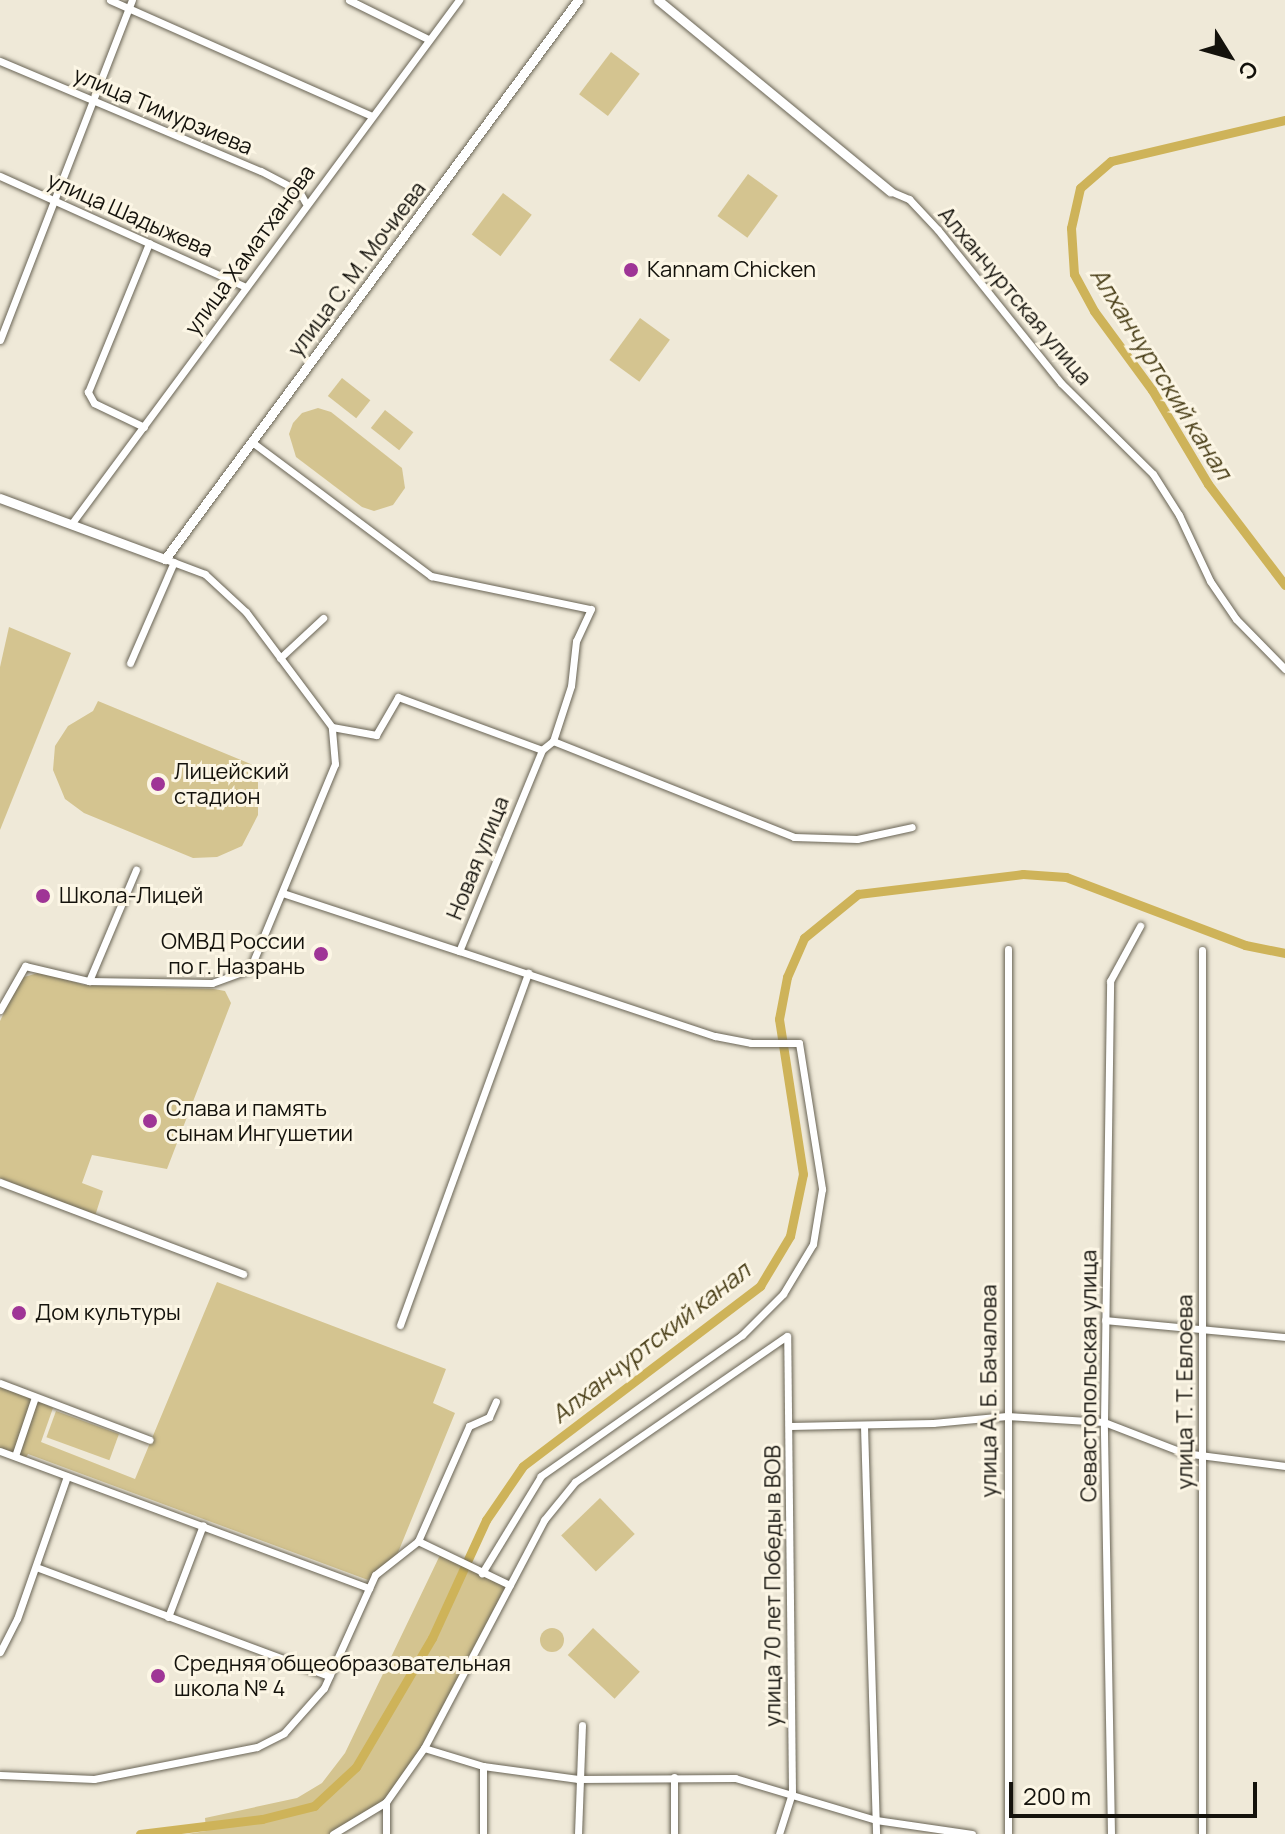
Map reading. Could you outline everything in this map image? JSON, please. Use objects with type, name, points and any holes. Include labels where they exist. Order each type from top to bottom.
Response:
[{"type":"street","points":[[110,0],[131,4],[370,115]]},
{"type":"street","points":[[349,0],[428,39]]},
{"type":"street","name":"улица Хаматханова","points":[[72,523],[305,202],[459,0]]},
{"type":"street","name":"улица С. М. Мочиева","points":[[170,560],[252,442],[578,0]]},
{"type":"street","name":"Алханчуртская улица","points":[[658,0],[890,191],[909,199],[938,230],[1061,383],[1153,474],[1179,515],[1210,581],[1236,619],[1285,669]]},
{"type":"street","points":[[0,340],[90,101],[131,4]]},
{"type":"street","name":"улица Тимурзиева","points":[[0,61],[261,171],[299,191],[305,202]]},
{"type":"street","name":"улица Шадыжева","points":[[0,176],[246,287]]},
{"type":"street","points":[[144,427],[94,403],[88,392],[149,243]]},
{"type":"street","points":[[252,442],[431,576],[591,609],[576,641],[571,686],[553,741],[794,837],[857,839],[912,827]]},
{"type":"street","points":[[0,498],[205,574],[246,612],[332,727],[335,764],[255,960],[232,979],[89,981],[25,966],[0,1010]]},
{"type":"street","points":[[130,663],[170,560]]},
{"type":"street","points":[[280,658],[323,618]]},
{"type":"street","points":[[332,727],[376,735],[398,697],[542,750]]},
{"type":"street","name":"Новая улица","points":[[283,893],[459,951],[542,750],[553,741]]},
{"type":"street","points":[[89,981],[136,870]]},
{"type":"street","name":"Севастопольская улица","points":[[1111,1834],[1104,1422],[1110,981],[1140,926]]},
{"type":"street","name":"улица А. Б. Бачалова","points":[[1008,949],[1008,1834]]},
{"type":"street","name":"улица Т. Т. Евлоева","points":[[1202,950],[1202,1834]]},
{"type":"street","points":[[459,951],[715,1036],[775,1044],[799,1043],[822,1189],[813,1244],[783,1294],[742,1335],[541,1476],[482,1573]]},
{"type":"street","points":[[400,1325],[528,973]]},
{"type":"street","points":[[0,1182],[243,1274]]},
{"type":"street","points":[[1105,1320],[1285,1337]]},
{"type":"street","name":"улица 70 лет Победы в ВОВ","points":[[510,1585],[544,1520],[575,1482],[787,1336],[792,1793],[779,1834]]},
{"type":"street","points":[[0,1383],[150,1440]]},
{"type":"street","points":[[15,1456],[35,1397]]},
{"type":"street","points":[[0,1775],[94,1779],[257,1747],[301,1718],[329,1676],[375,1575],[418,1541],[469,1426],[489,1417],[496,1401]]},
{"type":"street","points":[[790,1426],[864,1426],[1007,1416],[1104,1422],[1184,1453],[1285,1466]]},
{"type":"street","points":[[864,1426],[876,1834]]},
{"type":"street","points":[[0,1451],[369,1588]]},
{"type":"street","points":[[0,1652],[36,1567],[67,1476]]},
{"type":"street","points":[[168,1617],[203,1525]]},
{"type":"street","points":[[333,1834],[386,1802],[424,1748],[510,1585],[418,1541]]},
{"type":"street","points":[[36,1567],[329,1676]]},
{"type":"street","points":[[578,1834],[582,1725]]},
{"type":"street","points":[[424,1748],[483,1766],[578,1779],[735,1778],[876,1820],[972,1834]]},
{"type":"street","points":[[483,1766],[483,1834]]},
{"type":"street","points":[[674,1777],[674,1834]]},
{"type":"street","points":[[386,1802],[386,1834]]},
{"type":"shaded area","points":[[611,52],[640,74],[608,116],[579,94]]},
{"type":"shaded area","points":[[748,174],[778,196],[747,238],[717,216]]},
{"type":"shaded area","points":[[503,193],[532,215],[500,256],[472,235]]},
{"type":"shaded area","points":[[640,318],[670,340],[639,382],[609,360]]},
{"type":"shaded area","points":[[342,378],[370,400],[356,418],[328,396]]},
{"type":"shaded area","points":[[318,408],[331,412],[402,468],[405,488],[393,505],[374,511],[362,507],[296,457],[289,434],[293,423],[302,413]]},
{"type":"shaded area","points":[[385,410],[413,432],[399,450],[371,428]]},
{"type":"shaded area","points":[[9,627],[71,653],[0,830],[0,667]]},
{"type":"shaded area","points":[[98,701],[258,767],[258,815],[242,846],[217,857],[193,858],[84,813],[65,799],[53,770],[55,746],[68,726],[93,711]]},
{"type":"shaded area","points":[[41,972],[84,985],[214,989],[225,991],[231,1003],[167,1169],[92,1155],[82,1183],[103,1191],[95,1216],[0,1178],[0,1021],[21,978]]},
{"type":"shaded area","points":[[217,1282],[446,1369],[433,1403],[455,1413],[397,1555],[368,1580],[28,1454],[25,1460],[0,1451],[0,1383],[53,1408],[41,1442],[135,1479]]},
{"type":"shaded area","points":[[56,1411],[119,1434],[109,1460],[46,1437]]},
{"type":"shaded area","points":[[600,1498],[635,1534],[596,1571],[561,1536]]},
{"type":"shaded area","points":[[441,1553],[510,1585],[424,1748],[386,1802],[333,1834],[187,1834],[206,1831],[205,1818],[297,1798],[322,1783],[345,1753]]},
{"type":"shaded area","points":[[552,1628],[560,1632],[564,1640],[560,1648],[552,1652],[544,1648],[540,1640],[544,1632]]},
{"type":"shaded area","points":[[593,1628],[640,1672],[615,1699],[568,1655]]},
{"type":"waterway","name":"Алханчуртский канал","points":[[1285,120],[1111,161],[1080,188],[1071,228],[1074,274],[1094,311],[1152,390],[1208,484],[1285,585]]},
{"type":"waterway","name":"Алханчуртский канал","points":[[140,1834],[262,1819],[314,1806],[356,1767],[432,1638],[486,1520],[523,1466],[760,1286],[790,1236],[803,1174],[779,1019],[787,977],[804,938],[858,894],[1023,874],[1066,877],[1245,945],[1285,953]]},
{"type":"place","name":"Kannam Chicken","points":[[631,270]]},
{"type":"place","name":"Лицейский стадион","points":[[158,784]]},
{"type":"place","name":"Школа-Лицей","points":[[43,896]]},
{"type":"place","name":"ОМВД России по г. Назрань","points":[[321,954]]},
{"type":"place","name":"Слава и память сынам Ингушетии","points":[[150,1121]]},
{"type":"place","name":"Дом культуры","points":[[19,1313]]},
{"type":"place","name":"Средняя общеобразовательная школа № 4","points":[[158,1676]]}]
